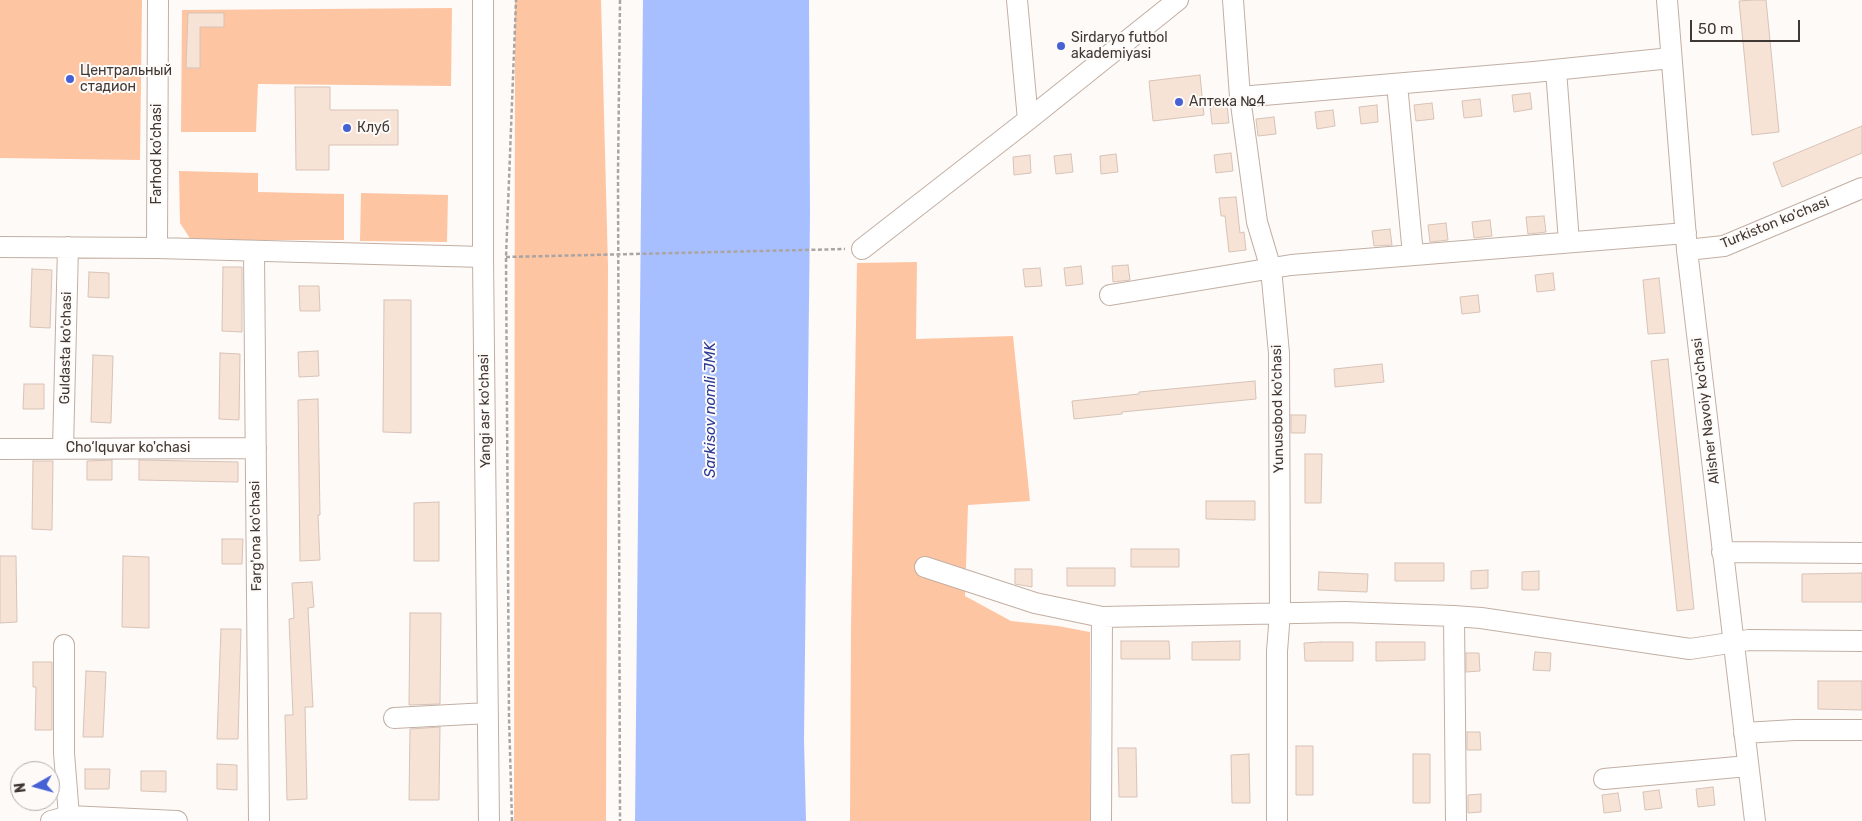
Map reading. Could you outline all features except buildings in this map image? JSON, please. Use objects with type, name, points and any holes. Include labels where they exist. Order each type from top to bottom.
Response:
[{"type":"street","name":"Farhod ko'chasi","points":[[156,248],[158,0]]},
{"type":"street","name":"Yangi asr ko'chasi","points":[[483,0],[489,821]]},
{"type":"street","points":[[1018,0],[1028,120]]},
{"type":"street","points":[[862,249],[1178,0]]},
{"type":"street","name":"Yunusobod ko'chasi","points":[[1234,0],[1240,97],[1257,222],[1271,269],[1279,353],[1280,613],[1277,651],[1277,821]]},
{"type":"street","name":"Alisher Navoiy ko'chasi","points":[[1667,0],[1686,241],[1755,821]]},
{"type":"street","points":[[1240,97],[1556,70],[1671,58]]},
{"type":"street","points":[[1556,70],[1569,242]]},
{"type":"street","points":[[1396,84],[1413,255]]},
{"type":"street","name":"Turkiston ko'chasi","points":[[1110,295],[1291,265],[1569,242],[1686,241],[1724,246],[1862,188]]},
{"type":"street","points":[[0,247],[156,248],[484,258]]},
{"type":"street","name":"Guldasta ko'chasi","points":[[63,448],[68,247]]},
{"type":"street","name":"Farg'ona ko'chasi","points":[[254,252],[259,821]]},
{"type":"street","name":"Cho‘lquvar ko'chasi","points":[[0,449],[256,448]]},
{"type":"street","points":[[1722,552],[1862,553]]},
{"type":"street","points":[[925,567],[1035,603],[1102,617],[1345,612],[1454,616],[1481,618],[1690,649],[1749,640],[1862,641]]},
{"type":"street","points":[[1454,616],[1456,821]]},
{"type":"street","points":[[1101,821],[1102,617]]},
{"type":"street","points":[[64,645],[64,753],[60,819],[177,821]]},
{"type":"street","points":[[394,718],[488,713]]},
{"type":"street","points":[[1744,733],[1795,730],[1862,730]]},
{"type":"street","points":[[1604,779],[1748,766]]},
{"type":"path","points":[[512,821],[509,717],[506,257],[516,0]]},
{"type":"path","points":[[620,0],[618,174],[620,821]]},
{"type":"path","points":[[484,258],[862,249]]},
{"type":"shaded area","name":"Центральный стадион","points":[[0,0],[142,0],[140,160],[0,158]]},
{"type":"shaded area","points":[[515,0],[601,0],[608,267],[606,821],[514,821]]},
{"type":"shaded area","points":[[452,8],[451,86],[258,84],[256,132],[181,132],[182,10]]},
{"type":"shaded area","points":[[179,171],[258,173],[258,192],[344,194],[344,240],[191,240],[180,223]]},
{"type":"shaded area","points":[[361,193],[448,195],[447,242],[360,241]]},
{"type":"shaded area","points":[[917,262],[916,339],[1013,336],[1030,501],[968,505],[965,596],[1011,621],[1058,626],[1090,632],[1090,821],[850,821],[857,263]]},
{"type":"water","name":"Sarkisov nomli JMK","points":[[643,0],[809,0],[810,215],[804,739],[806,821],[635,821]]},
{"type":"place","name":"Sirdaryo futbol akademiyasi","points":[[1061,46]]},
{"type":"place","name":"Центральный стадион","points":[[70,79]]},
{"type":"place","name":"Аптека №4","points":[[1179,102]]},
{"type":"place","name":"Клуб","points":[[347,128]]}]
